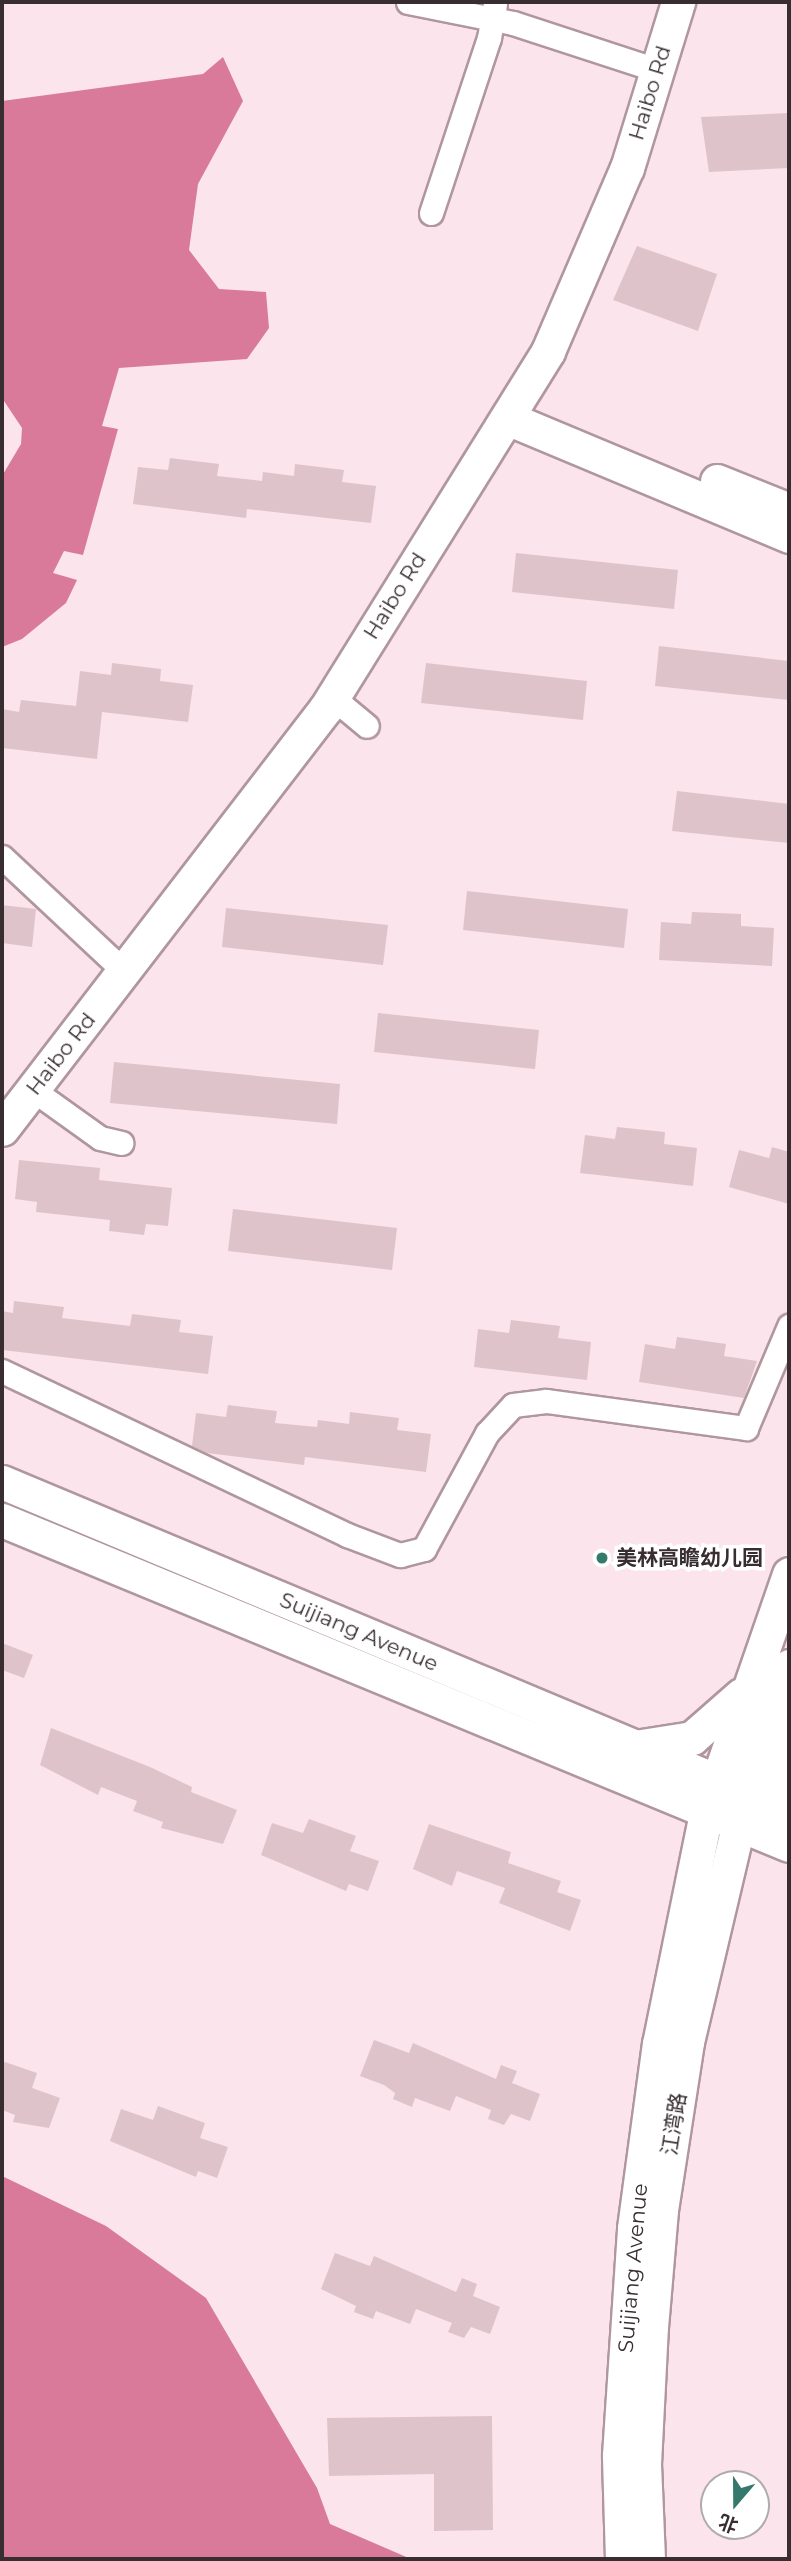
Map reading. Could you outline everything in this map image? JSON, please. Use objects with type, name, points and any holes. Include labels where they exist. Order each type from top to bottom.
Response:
[{"type":"main road","name":"Haibo Rd","points":[[2,1129],[332,697],[548,351],[627,168],[678,2]]},
{"type":"main road","points":[[512,409],[789,510]]},
{"type":"main road","points":[[512,409],[789,536]]},
{"type":"main road","name":"Suijiang Avenue","points":[[2,1482],[632,1747],[720,1768],[789,1811]]},
{"type":"main road","name":"Suijiang Avenue","points":[[2,1520],[621,1779],[789,1845]]},
{"type":"main road","name":"Suijiang Avenue","points":[[622,2559],[619,2455],[634,2228],[659,2045],[706,1814],[747,1687],[789,1574]]},
{"type":"main road","name":"江湾路","points":[[648,2559],[644,2464],[661,2210],[687,2042],[738,1825],[761,1792],[778,1700],[789,1666]]},
{"type":"main road","points":[[632,1747],[692,1738],[747,1687]]},
{"type":"main road","points":[[621,1779],[720,1768],[778,1700]]},
{"type":"main road","points":[[761,1792],[789,1835]]},
{"type":"street","points":[[408,2],[494,10],[657,70]]},
{"type":"street","points":[[431,213],[494,10]]},
{"type":"street","points":[[332,697],[367,726]]},
{"type":"street","points":[[2,857],[124,971]]},
{"type":"street","points":[[33,1090],[100,1138],[121,1143]]},
{"type":"street","points":[[2,1371],[347,1535],[400,1555],[424,1549],[487,1433],[513,1405],[546,1401],[746,1428],[789,1326]]},
{"type":"shaded area","points":[[223,57],[243,101],[198,184],[189,250],[219,289],[266,292],[269,328],[247,359],[119,368],[102,426],[118,429],[83,555],[64,551],[53,573],[77,580],[66,603],[22,639],[2,647],[2,476],[21,444],[22,428],[2,398],[2,101],[203,74]]},
{"type":"shaded area","points":[[2,2176],[106,2226],[206,2298],[317,2488],[330,2524],[411,2559],[2,2559]]},
{"type":"building","points":[[789,113],[789,168],[709,172],[701,117]]},
{"type":"building","points":[[637,246],[717,274],[698,331],[613,300]]},
{"type":"building","points":[[170,458],[219,464],[217,476],[262,481],[263,472],[294,476],[295,464],[344,470],[342,482],[376,486],[371,523],[247,509],[246,518],[133,504],[138,467],[168,470]]},
{"type":"building","points":[[516,553],[678,570],[674,609],[512,592]]},
{"type":"building","points":[[659,646],[789,661],[789,700],[655,686]]},
{"type":"building","points":[[112,663],[161,669],[160,681],[193,685],[188,722],[102,712],[97,759],[2,748],[2,709],[19,712],[21,700],[76,706],[80,671],[111,675]]},
{"type":"building","points":[[426,663],[587,681],[583,720],[421,703]]},
{"type":"building","points":[[677,791],[789,804],[789,843],[672,831]]},
{"type":"building","points":[[467,891],[628,909],[624,948],[463,930]]},
{"type":"building","points":[[2,905],[36,909],[32,947],[2,943]]},
{"type":"building","points":[[226,908],[388,925],[383,965],[222,947]]},
{"type":"building","points":[[692,912],[741,914],[741,926],[774,928],[772,966],[659,960],[661,922],[691,924]]},
{"type":"building","points":[[378,1013],[539,1030],[535,1069],[374,1052]]},
{"type":"building","points":[[114,1062],[340,1084],[337,1124],[110,1103]]},
{"type":"building","points":[[617,1127],[665,1132],[664,1144],[697,1148],[693,1186],[580,1173],[585,1135],[615,1139]]},
{"type":"building","points":[[772,1147],[789,1152],[789,1204],[729,1187],[739,1150],[769,1158]]},
{"type":"building","points":[[19,1160],[100,1168],[99,1180],[172,1188],[168,1226],[146,1224],[144,1235],[109,1231],[110,1220],[36,1212],[37,1202],[15,1199]]},
{"type":"building","points":[[233,1209],[397,1228],[392,1270],[228,1251]]},
{"type":"building","points":[[14,1301],[64,1307],[62,1318],[130,1326],[132,1314],[181,1320],[179,1332],[213,1336],[208,1374],[2,1350],[2,1311],[13,1313]]},
{"type":"building","points":[[511,1320],[560,1326],[558,1338],[591,1342],[587,1380],[474,1367],[478,1329],[509,1333]]},
{"type":"building","points":[[677,1337],[726,1344],[724,1356],[757,1361],[744,1398],[639,1382],[645,1344],[675,1349]]},
{"type":"building","points":[[228,1405],[277,1411],[275,1423],[317,1427],[318,1420],[349,1424],[350,1412],[399,1418],[397,1430],[431,1434],[426,1472],[305,1457],[304,1465],[207,1453],[192,1446],[196,1413],[226,1417]]},
{"type":"building","points":[[2,1643],[33,1655],[24,1678],[2,1670]]},
{"type":"building","points":[[51,1728],[150,1767],[192,1787],[191,1792],[237,1810],[223,1844],[161,1828],[163,1822],[133,1811],[137,1801],[101,1787],[98,1795],[40,1765]]},
{"type":"building","points":[[309,1819],[356,1836],[350,1851],[379,1861],[368,1891],[349,1884],[346,1891],[261,1855],[272,1823],[303,1833]]},
{"type":"building","points":[[429,1824],[511,1852],[508,1863],[561,1881],[557,1892],[581,1900],[570,1931],[499,1903],[505,1888],[457,1871],[452,1886],[413,1869]]},
{"type":"building","points":[[374,2040],[409,2053],[413,2043],[496,2079],[501,2065],[517,2071],[512,2083],[540,2094],[530,2121],[511,2114],[504,2125],[488,2119],[491,2110],[456,2096],[450,2111],[415,2098],[412,2107],[393,2099],[395,2093],[384,2085],[360,2076]]},
{"type":"building","points":[[2,2061],[37,2073],[32,2088],[60,2098],[49,2128],[13,2122],[15,2115],[2,2110]]},
{"type":"building","points":[[158,2106],[205,2123],[200,2138],[228,2147],[217,2178],[198,2171],[196,2177],[110,2141],[121,2109],[153,2120]]},
{"type":"building","points":[[335,2253],[370,2266],[374,2256],[456,2292],[462,2278],[477,2284],[473,2296],[500,2307],[490,2334],[471,2327],[464,2338],[448,2332],[452,2323],[416,2309],[410,2324],[376,2311],[373,2319],[354,2312],[356,2306],[321,2289]]},
{"type":"building","points":[[492,2416],[493,2530],[434,2531],[434,2474],[329,2476],[327,2418]]},
{"type":"place","name":"美林高瞻幼儿园","points":[[602,1558]]}]
